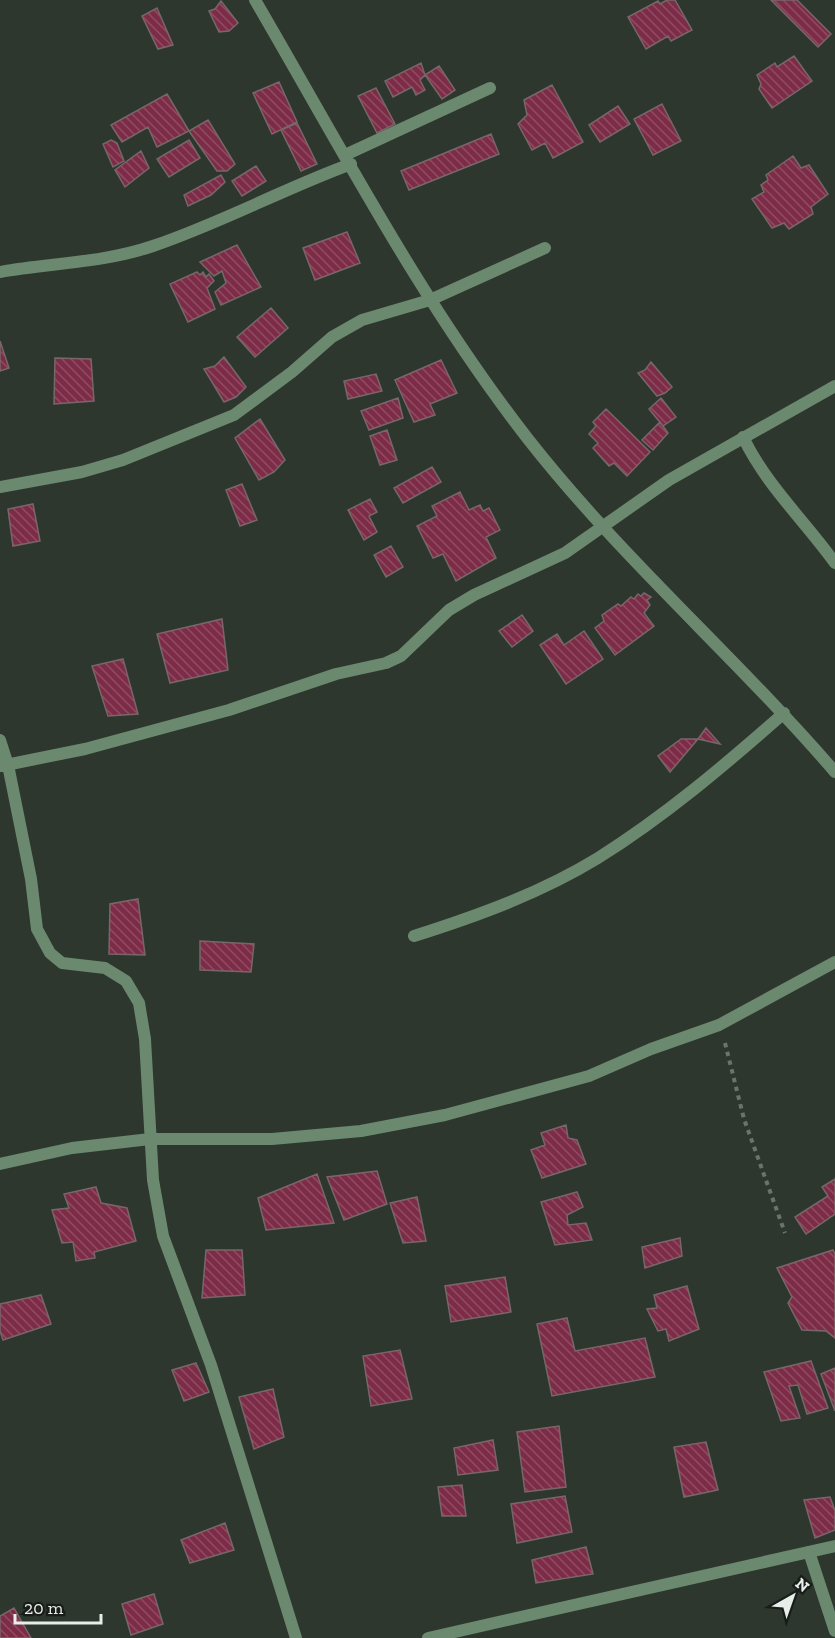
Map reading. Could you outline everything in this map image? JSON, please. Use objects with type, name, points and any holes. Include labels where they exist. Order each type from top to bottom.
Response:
[{"type":"street","points":[[255,0],[430,300],[527,438],[600,527],[784,713],[835,772]]},
{"type":"street","points":[[0,273],[114,257],[152,246],[265,202],[490,88]]},
{"type":"street","points":[[0,487],[82,471],[123,460],[234,416],[292,372],[332,337],[362,320],[430,300],[545,248]]},
{"type":"street","points":[[4,766],[85,749],[229,710],[336,674],[386,663],[401,656],[449,610],[474,595],[565,553],[669,480],[835,386]]},
{"type":"street","points":[[742,437],[756,465],[835,563]]},
{"type":"street","points":[[414,936],[481,915],[596,859],[704,782],[784,713]]},
{"type":"street","points":[[0,740],[31,879],[37,928],[50,953],[62,963],[105,968],[126,981],[139,1003],[145,1039],[153,1180],[163,1236],[215,1375],[296,1638]]},
{"type":"street","points":[[0,1164],[72,1148],[150,1139],[272,1139],[361,1131],[445,1115],[589,1076],[651,1049],[719,1025],[835,962]]},
{"type":"street","points":[[428,1638],[835,1546]]},
{"type":"street","points":[[809,1552],[835,1631]]},
{"type":"path","points":[[719,1025],[744,1119],[785,1233]]},
{"type":"building","points":[[667,0],[675,0],[692,30],[671,41],[668,36],[646,49],[628,17],[658,1],[660,4]]},
{"type":"building","points":[[771,0],[797,0],[831,34],[818,47]]},
{"type":"building","points":[[221,1],[238,23],[229,31],[219,32],[209,11],[215,9]]},
{"type":"building","points":[[157,8],[173,45],[158,49],[142,16]]},
{"type":"building","points":[[794,56],[812,81],[772,108],[759,89],[761,84],[757,75],[775,63],[777,67]]},
{"type":"building","points":[[421,63],[425,75],[420,80],[425,90],[416,95],[412,87],[393,97],[385,81]]},
{"type":"building","points":[[439,66],[455,90],[442,99],[425,75]]},
{"type":"building","points":[[279,82],[297,122],[272,134],[253,93]]},
{"type":"building","points":[[552,85],[583,142],[553,158],[545,143],[532,150],[518,124],[527,115],[524,100]]},
{"type":"building","points":[[376,88],[395,124],[377,133],[358,96]]},
{"type":"building","points":[[167,94],[189,131],[157,147],[148,127],[122,142],[111,125]]},
{"type":"building","points":[[662,104],[681,141],[653,155],[634,119]]},
{"type":"building","points":[[618,106],[630,124],[600,142],[589,125]]},
{"type":"building","points":[[208,120],[235,164],[227,171],[217,171],[189,131]]},
{"type":"building","points":[[297,123],[317,164],[301,171],[281,130]]},
{"type":"building","points":[[491,134],[499,154],[409,190],[401,171]]},
{"type":"building","points":[[111,140],[117,143],[124,161],[113,167],[103,144]]},
{"type":"building","points":[[189,140],[200,158],[169,177],[157,159]]},
{"type":"building","points":[[141,151],[149,168],[125,187],[115,170]]},
{"type":"building","points":[[793,156],[801,168],[809,165],[828,194],[811,207],[813,214],[789,229],[784,223],[772,228],[752,199],[764,192],[761,185],[768,180],[766,175]]},
{"type":"building","points":[[256,166],[266,181],[242,196],[232,181]]},
{"type":"building","points":[[221,175],[225,182],[211,195],[188,206],[184,195]]},
{"type":"building","points":[[347,232],[360,263],[315,280],[303,248]]},
{"type":"building","points":[[237,245],[261,287],[221,305],[215,292],[226,283],[222,271],[214,276],[200,262]]},
{"type":"building","points":[[197,272],[200,275],[203,272],[206,277],[209,274],[214,281],[207,288],[215,309],[188,322],[170,284]]},
{"type":"building","points":[[271,308],[288,328],[255,357],[237,337]]},
{"type":"building","points":[[0,341],[9,368],[0,371]]},
{"type":"building","points":[[224,357],[246,387],[236,397],[224,402],[204,369],[215,366]]},
{"type":"building","points":[[55,358],[91,359],[94,401],[54,404]]},
{"type":"building","points":[[441,360],[457,393],[430,404],[435,415],[414,422],[395,380]]},
{"type":"building","points":[[651,362],[672,387],[657,396],[638,373],[645,370]]},
{"type":"building","points":[[376,374],[382,391],[348,399],[344,381]]},
{"type":"building","points":[[398,398],[403,418],[369,430],[361,411]]},
{"type":"building","points":[[661,398],[676,417],[663,426],[649,409]]},
{"type":"building","points":[[606,409],[650,452],[627,476],[614,463],[609,466],[593,448],[598,443],[589,434],[596,426],[593,422]]},
{"type":"building","points":[[260,419],[285,460],[274,472],[259,480],[235,438]]},
{"type":"building","points":[[660,422],[668,433],[653,450],[642,440]]},
{"type":"building","points":[[387,430],[397,460],[380,465],[370,436]]},
{"type":"building","points":[[432,467],[441,482],[403,503],[394,488]]},
{"type":"building","points":[[242,484],[257,520],[240,526],[226,490]]},
{"type":"building","points":[[460,492],[469,510],[480,505],[483,511],[489,508],[500,530],[486,537],[496,558],[456,581],[443,554],[433,558],[417,526],[437,516],[432,506]]},
{"type":"building","points":[[370,499],[377,512],[369,516],[377,532],[364,540],[348,510]]},
{"type":"building","points":[[33,504],[40,541],[13,546],[8,509]]},
{"type":"building","points":[[391,546],[403,567],[386,577],[374,555]]},
{"type":"building","points":[[644,593],[651,597],[647,600],[650,605],[644,613],[654,626],[615,655],[595,628],[604,621],[602,615],[618,604],[621,606],[631,597],[634,599],[638,594],[641,596]]},
{"type":"building","points":[[522,615],[533,631],[512,647],[499,631]]},
{"type":"building","points":[[222,619],[228,670],[170,683],[157,634]]},
{"type":"building","points":[[584,631],[603,659],[566,684],[540,645],[557,634],[564,645]]},
{"type":"building","points":[[123,659],[138,714],[108,716],[92,666]]},
{"type":"building","points":[[706,728],[720,744],[698,739]]},
{"type":"building","points":[[681,739],[698,739],[670,772],[658,756]]},
{"type":"building","points":[[138,899],[145,955],[109,954],[110,904]]},
{"type":"building","points":[[200,941],[254,944],[251,972],[200,970]]},
{"type":"building","points":[[566,1125],[568,1138],[577,1140],[586,1164],[542,1178],[531,1150],[545,1145],[541,1133]]},
{"type":"building","points":[[377,1171],[387,1204],[344,1220],[327,1177]]},
{"type":"building","points":[[317,1174],[334,1223],[266,1230],[258,1198]]},
{"type":"building","points":[[835,1179],[835,1214],[806,1234],[795,1217],[828,1196],[822,1187]]},
{"type":"building","points":[[96,1187],[101,1203],[127,1208],[136,1241],[94,1252],[95,1258],[76,1261],[73,1242],[62,1243],[52,1210],[69,1208],[64,1194]]},
{"type":"building","points":[[577,1192],[583,1207],[567,1215],[568,1225],[586,1223],[592,1240],[555,1245],[541,1202]]},
{"type":"building","points":[[417,1197],[426,1241],[403,1243],[390,1203]]},
{"type":"building","points":[[680,1238],[682,1256],[645,1268],[642,1247]]},
{"type":"building","points":[[206,1250],[242,1250],[245,1295],[202,1298]]},
{"type":"building","points":[[833,1250],[835,1254],[835,1338],[826,1331],[802,1330],[788,1303],[792,1297],[777,1268]]},
{"type":"building","points":[[505,1277],[511,1312],[451,1322],[445,1286]]},
{"type":"building","points":[[687,1286],[699,1329],[669,1341],[666,1329],[658,1331],[647,1309],[657,1308],[654,1295]]},
{"type":"building","points":[[41,1295],[51,1324],[3,1340],[0,1331],[0,1304]]},
{"type":"building","points":[[567,1318],[575,1351],[645,1338],[655,1377],[552,1396],[537,1324]]},
{"type":"building","points":[[400,1350],[412,1399],[371,1406],[363,1356]]},
{"type":"building","points":[[811,1361],[828,1408],[807,1414],[798,1385],[789,1386],[800,1418],[781,1421],[764,1372]]},
{"type":"building","points":[[196,1363],[209,1392],[184,1401],[172,1370]]},
{"type":"building","points":[[835,1368],[835,1411],[821,1374]]},
{"type":"building","points":[[273,1389],[284,1437],[254,1449],[239,1397]]},
{"type":"building","points":[[559,1426],[566,1487],[525,1492],[517,1432]]},
{"type":"building","points":[[493,1440],[498,1470],[458,1475],[454,1448]]},
{"type":"building","points":[[706,1442],[718,1490],[684,1497],[674,1447]]},
{"type":"building","points":[[462,1485],[466,1516],[442,1516],[438,1487]]},
{"type":"building","points":[[565,1496],[572,1532],[517,1543],[511,1504]]},
{"type":"building","points":[[830,1497],[835,1511],[835,1530],[815,1538],[804,1500]]},
{"type":"building","points":[[225,1523],[234,1550],[190,1563],[181,1540]]},
{"type":"building","points":[[586,1547],[593,1574],[536,1583],[532,1560]]},
{"type":"building","points":[[154,1594],[163,1624],[131,1635],[122,1604]]},
{"type":"building","points":[[14,1608],[31,1638],[0,1638],[0,1616]]}]
